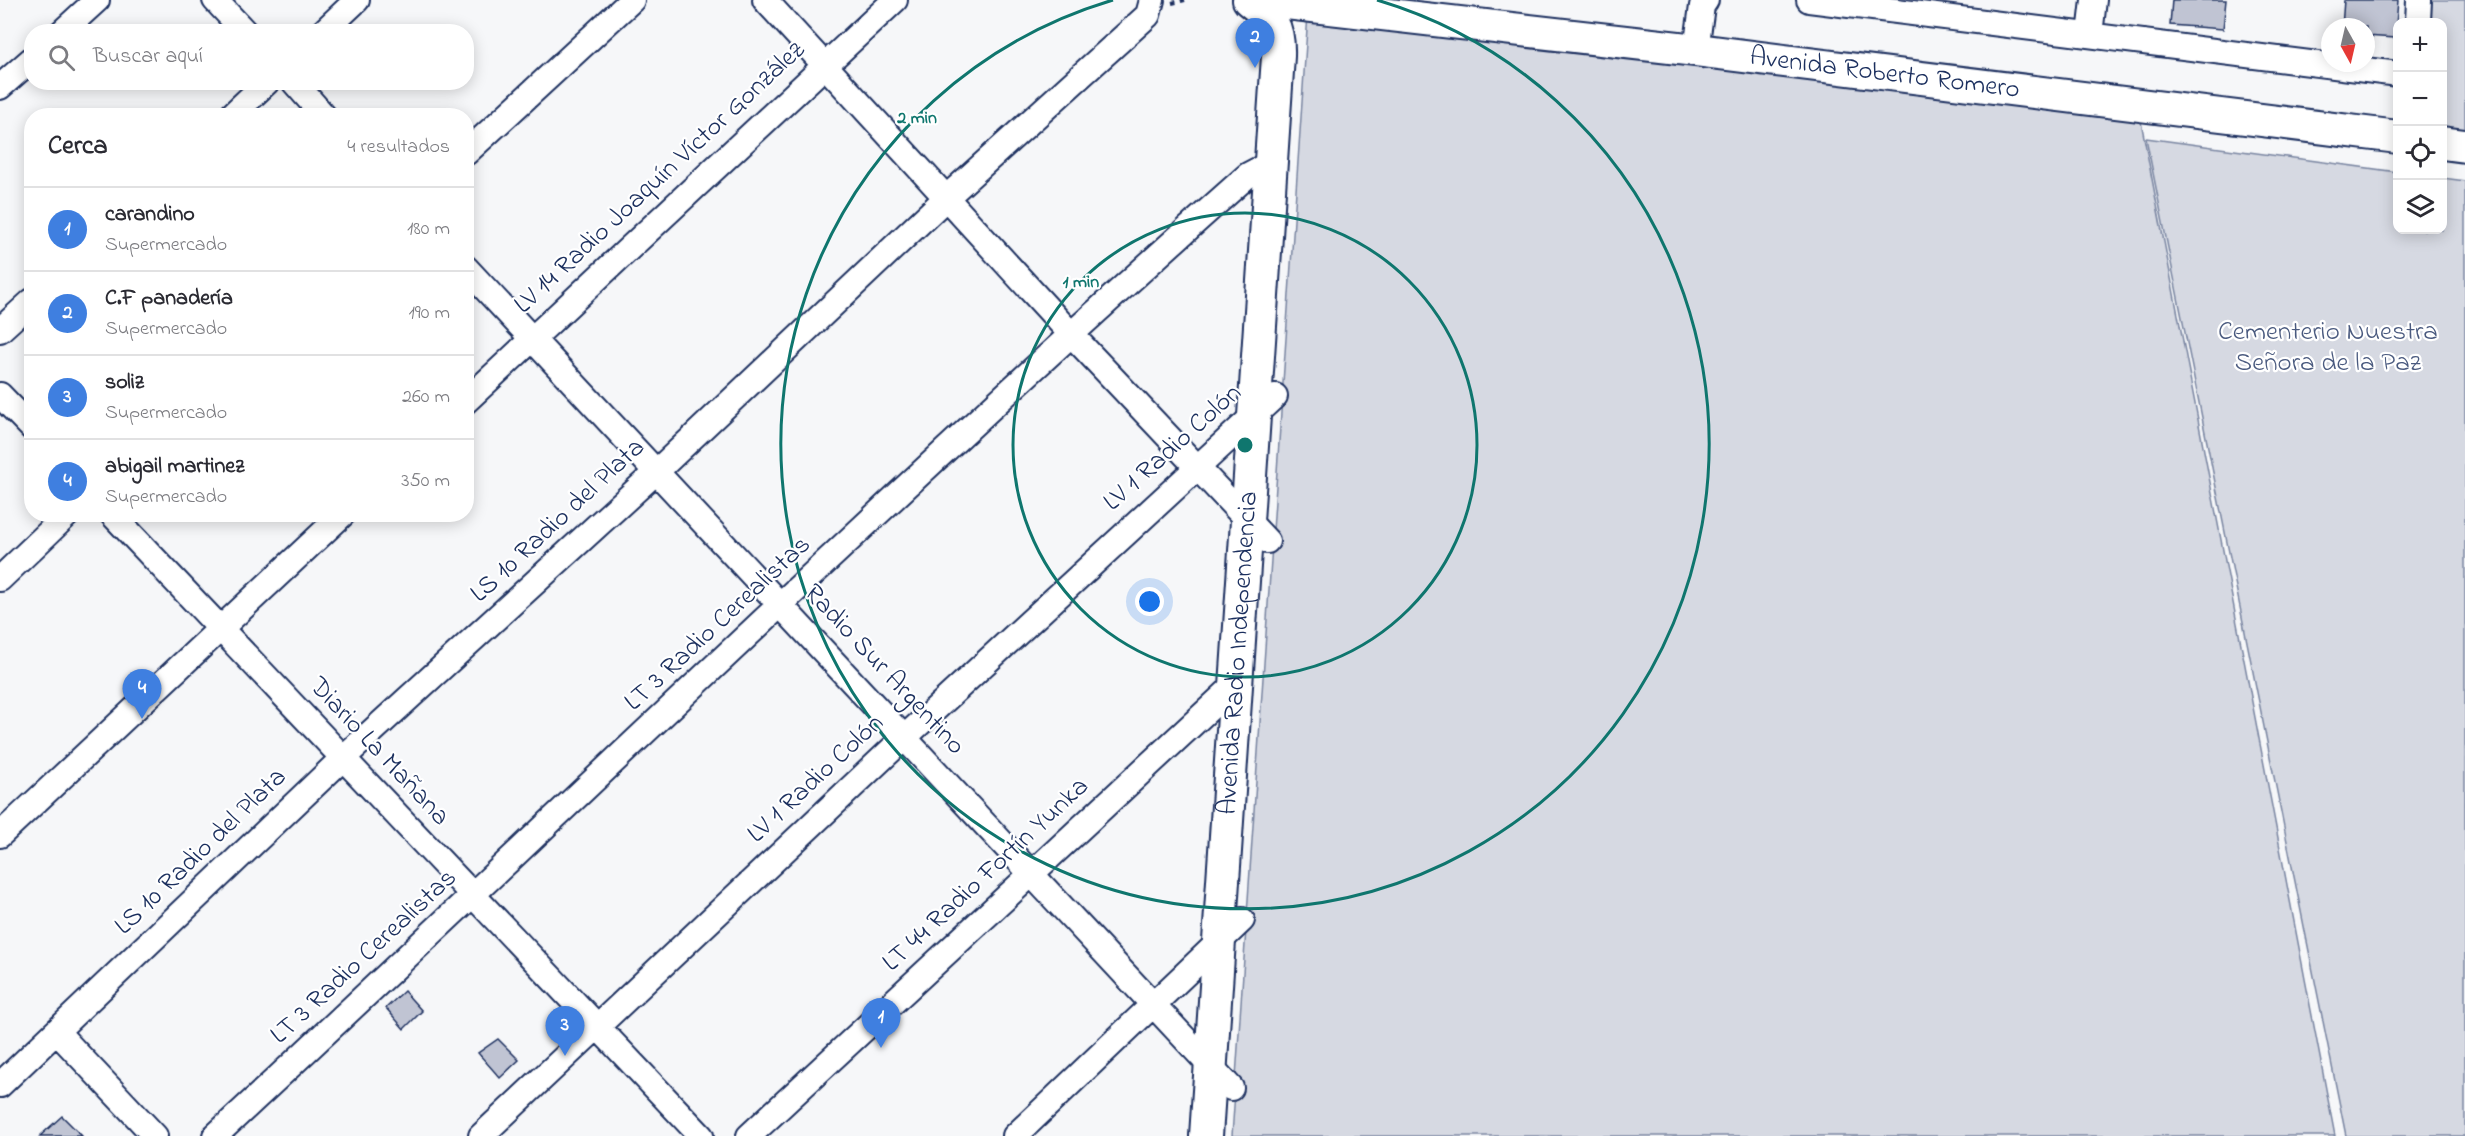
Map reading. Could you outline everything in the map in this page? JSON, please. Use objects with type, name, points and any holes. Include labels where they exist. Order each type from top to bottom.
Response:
[{"type":"main road","name":"Avenida Radio Independencia","points":[[1206,1136],[1221,1078],[1231,931],[1264,405],[1269,164],[1278,43],[1272,20],[1249,0]]},
{"type":"main road","name":"Avenida Roberto Romero","points":[[1259,0],[1310,2],[1372,14],[1696,50],[2393,137]]},
{"type":"main road","name":"Avenida Radio Independencia","points":[[1264,405],[1310,2]]},
{"type":"main road","points":[[2447,144],[2465,146]]},
{"type":"main road","name":"Avenida Radio Independencia","points":[[1231,931],[1237,682],[1257,530]]},
{"type":"main road","name":"Avenida Radio Independencia","points":[[1221,1078],[1228,1136]]},
{"type":"street","points":[[71,24],[97,0]]},
{"type":"street","points":[[215,0],[238,24]]},
{"type":"street","points":[[332,24],[357,0]]},
{"type":"street","points":[[474,146],[632,0]]},
{"type":"street","points":[[765,0],[1070,333],[1257,530]]},
{"type":"street","name":"LV 14 Radio Joaquín Víctor González","points":[[474,394],[895,0]]},
{"type":"street","name":"LS 10 Radio del Plata","points":[[0,1086],[343,758],[657,471],[947,197],[1148,15],[1152,0]]},
{"type":"street","points":[[1696,50],[1702,6],[1706,0]]},
{"type":"street","points":[[1809,0],[2393,73]]},
{"type":"street","points":[[2090,35],[2094,0]]},
{"type":"street","points":[[2418,18],[2419,0]]},
{"type":"street","points":[[0,87],[24,66]]},
{"type":"street","points":[[239,108],[259,90]]},
{"type":"street","points":[[301,90],[317,108]]},
{"type":"street","name":"LT 3 Radio Cerealistas","points":[[215,1136],[474,896],[1070,333],[1248,175],[1269,164]]},
{"type":"street","name":"Radio Sur Argentino","points":[[474,277],[1221,1078]]},
{"type":"street","points":[[0,330],[24,308]]},
{"type":"street","points":[[0,395],[24,420]]},
{"type":"street","name":"LV 1 Radio Colón","points":[[481,1136],[905,737],[1264,405]]},
{"type":"street","points":[[0,579],[60,522]]},
{"type":"street","name":"Diario La Mañana","points":[[120,522],[701,1136]]},
{"type":"street","points":[[0,835],[334,522]]},
{"type":"street","name":"LT 44 Radio Fortín Yunka","points":[[749,1136],[1237,682]]},
{"type":"street","points":[[1015,1136],[1231,931]]},
{"type":"street","points":[[57,1032],[155,1136]]},
{"type":"green space","points":[[2423,0],[2465,0],[2465,142],[2447,140],[2447,18],[2421,18]]},
{"type":"green space","points":[[1308,14],[2139,111],[2335,1136],[1232,1136]]},
{"type":"green space","name":"Cementerio Nuestra Señora de la Paz","points":[[2146,138],[2393,171],[2393,234],[2447,234],[2447,179],[2465,181],[2465,1136],[2346,1136]]},
{"type":"building","points":[[2172,0],[2226,0],[2223,29],[2170,25]]},
{"type":"building","points":[[2344,0],[2398,0],[2397,18],[2393,18],[2393,38],[2375,37],[2375,18],[2343,18]]},
{"type":"building","points":[[404,991],[422,1011],[404,1029],[386,1008]]},
{"type":"building","points":[[498,1039],[519,1060],[500,1078],[478,1053]]},
{"type":"building","points":[[62,1116],[82,1136],[40,1136]]},
{"type":"place","name":"C.F panadería","points":[[1255,68]]},
{"type":"place","name":"abigail martinez","points":[[142,719]]},
{"type":"place","name":"carandino","points":[[881,1048]]},
{"type":"place","name":"soliz","points":[[565,1056]]}]
